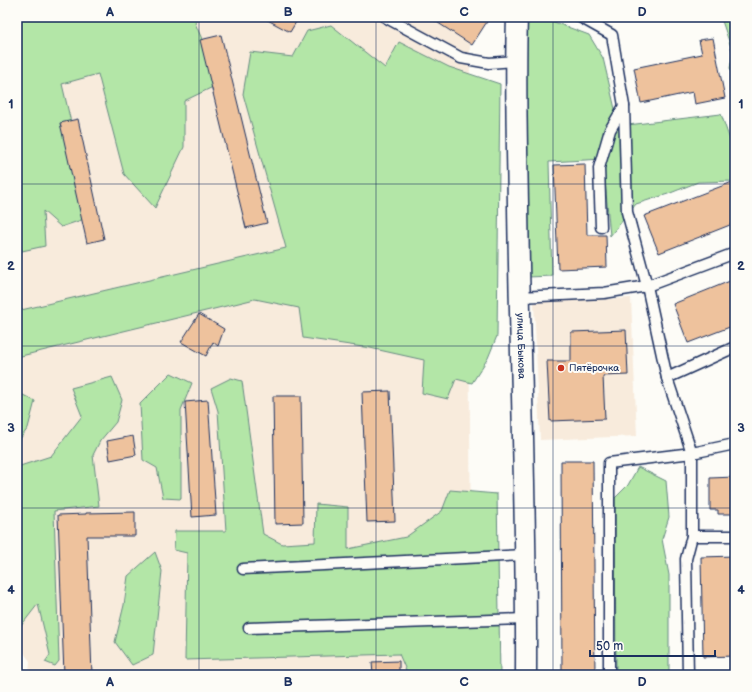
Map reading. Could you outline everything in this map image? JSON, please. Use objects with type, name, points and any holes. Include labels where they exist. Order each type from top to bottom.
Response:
[{"type":"street","name":"улица Быкова","points":[[517,17],[516,61],[519,297],[525,555],[526,675]]},
{"type":"lane","points":[[386,17],[461,58],[489,63],[516,61]]},
{"type":"lane","points":[[580,17],[612,36],[624,106],[627,212],[647,286],[667,378],[692,453],[692,536],[686,559],[688,675]]},
{"type":"lane","points":[[600,227],[599,168],[610,130],[624,106]]},
{"type":"lane","points":[[519,297],[604,293],[647,286],[735,253]]},
{"type":"lane","points":[[667,378],[735,347]]},
{"type":"lane","points":[[609,675],[609,463],[692,453],[735,444]]},
{"type":"lane","points":[[692,536],[735,536]]},
{"type":"lane","points":[[242,569],[525,555]]},
{"type":"lane","points":[[249,628],[526,619]]},
{"type":"shaded area","points":[[17,17],[470,17],[469,299],[472,675],[29,675],[30,661],[17,644]]},
{"type":"shaded area","points":[[631,298],[637,436],[540,440],[534,302]]},
{"type":"green space","points":[[17,17],[198,17],[195,23],[221,83],[184,101],[184,147],[155,208],[124,174],[98,74],[62,84],[93,216],[61,227],[43,211],[45,246],[22,251],[17,235]]},
{"type":"green space","points":[[523,17],[545,17],[546,19],[589,35],[603,58],[619,126],[721,114],[735,154],[735,181],[698,182],[668,194],[636,204],[610,236],[603,159],[549,162],[552,276],[528,277]]},
{"type":"green space","points":[[703,17],[735,17],[735,83],[730,68],[733,53],[721,18],[704,19]]},
{"type":"green space","points":[[331,25],[385,68],[399,42],[449,67],[500,84],[497,336],[488,358],[472,383],[456,379],[448,399],[422,393],[424,360],[370,348],[303,338],[299,308],[255,299],[17,357],[17,311],[286,248],[243,94],[250,52],[293,57],[307,31]]},
{"type":"green space","points":[[171,373],[192,383],[181,410],[181,499],[163,498],[157,468],[143,460],[140,404]]},
{"type":"green space","points":[[112,377],[122,400],[116,422],[100,441],[93,455],[99,506],[54,511],[59,661],[55,666],[45,662],[50,655],[38,604],[17,631],[17,492],[20,466],[51,456],[82,416],[71,388]]},
{"type":"green space","points":[[231,378],[242,381],[263,534],[282,544],[315,542],[316,504],[348,507],[348,549],[406,537],[442,511],[450,490],[497,494],[500,675],[408,675],[399,654],[185,660],[187,553],[174,550],[175,531],[226,531],[218,411],[211,388]]},
{"type":"green space","points":[[17,392],[35,401],[28,428],[17,443]]},
{"type":"green space","points":[[638,467],[666,481],[669,517],[662,539],[669,575],[669,675],[616,675],[615,498],[628,485]]},
{"type":"green space","points":[[155,552],[162,571],[153,655],[132,665],[115,642],[124,605],[128,576]]},
{"type":"building","points":[[262,17],[288,17],[296,22],[290,32]]},
{"type":"building","points":[[429,17],[490,17],[472,45]]},
{"type":"building","points":[[221,35],[267,223],[246,228],[200,40]]},
{"type":"building","points":[[713,38],[725,98],[695,104],[693,92],[641,103],[634,68],[702,54],[699,40]]},
{"type":"building","points":[[78,119],[104,239],[87,243],[60,123]]},
{"type":"building","points":[[585,164],[587,235],[606,235],[607,267],[558,269],[554,165]]},
{"type":"building","points":[[735,181],[735,223],[659,253],[644,216]]},
{"type":"building","points":[[735,279],[735,325],[688,343],[673,304]]},
{"type":"building","points":[[199,314],[224,329],[218,346],[213,342],[206,356],[181,342]]},
{"type":"building","points":[[626,330],[628,375],[603,376],[605,419],[550,421],[547,361],[571,361],[571,332]]},
{"type":"building","points":[[390,391],[395,521],[367,522],[362,392]]},
{"type":"building","points":[[273,396],[301,396],[303,523],[275,524]]},
{"type":"building","points":[[208,400],[216,515],[192,517],[185,402]]},
{"type":"building","points":[[133,436],[136,455],[110,460],[107,441]]},
{"type":"building","points":[[561,461],[593,461],[595,675],[562,675]]},
{"type":"building","points":[[735,477],[735,514],[718,514],[718,510],[710,510],[710,478]]},
{"type":"building","points":[[135,512],[135,536],[87,536],[92,675],[64,675],[58,515]]},
{"type":"building","points":[[735,556],[735,656],[703,657],[701,557]]},
{"type":"building","points":[[399,661],[399,675],[373,675],[372,662]]},
{"type":"place","name":"Пятёрочка","points":[[561,368]]}]
